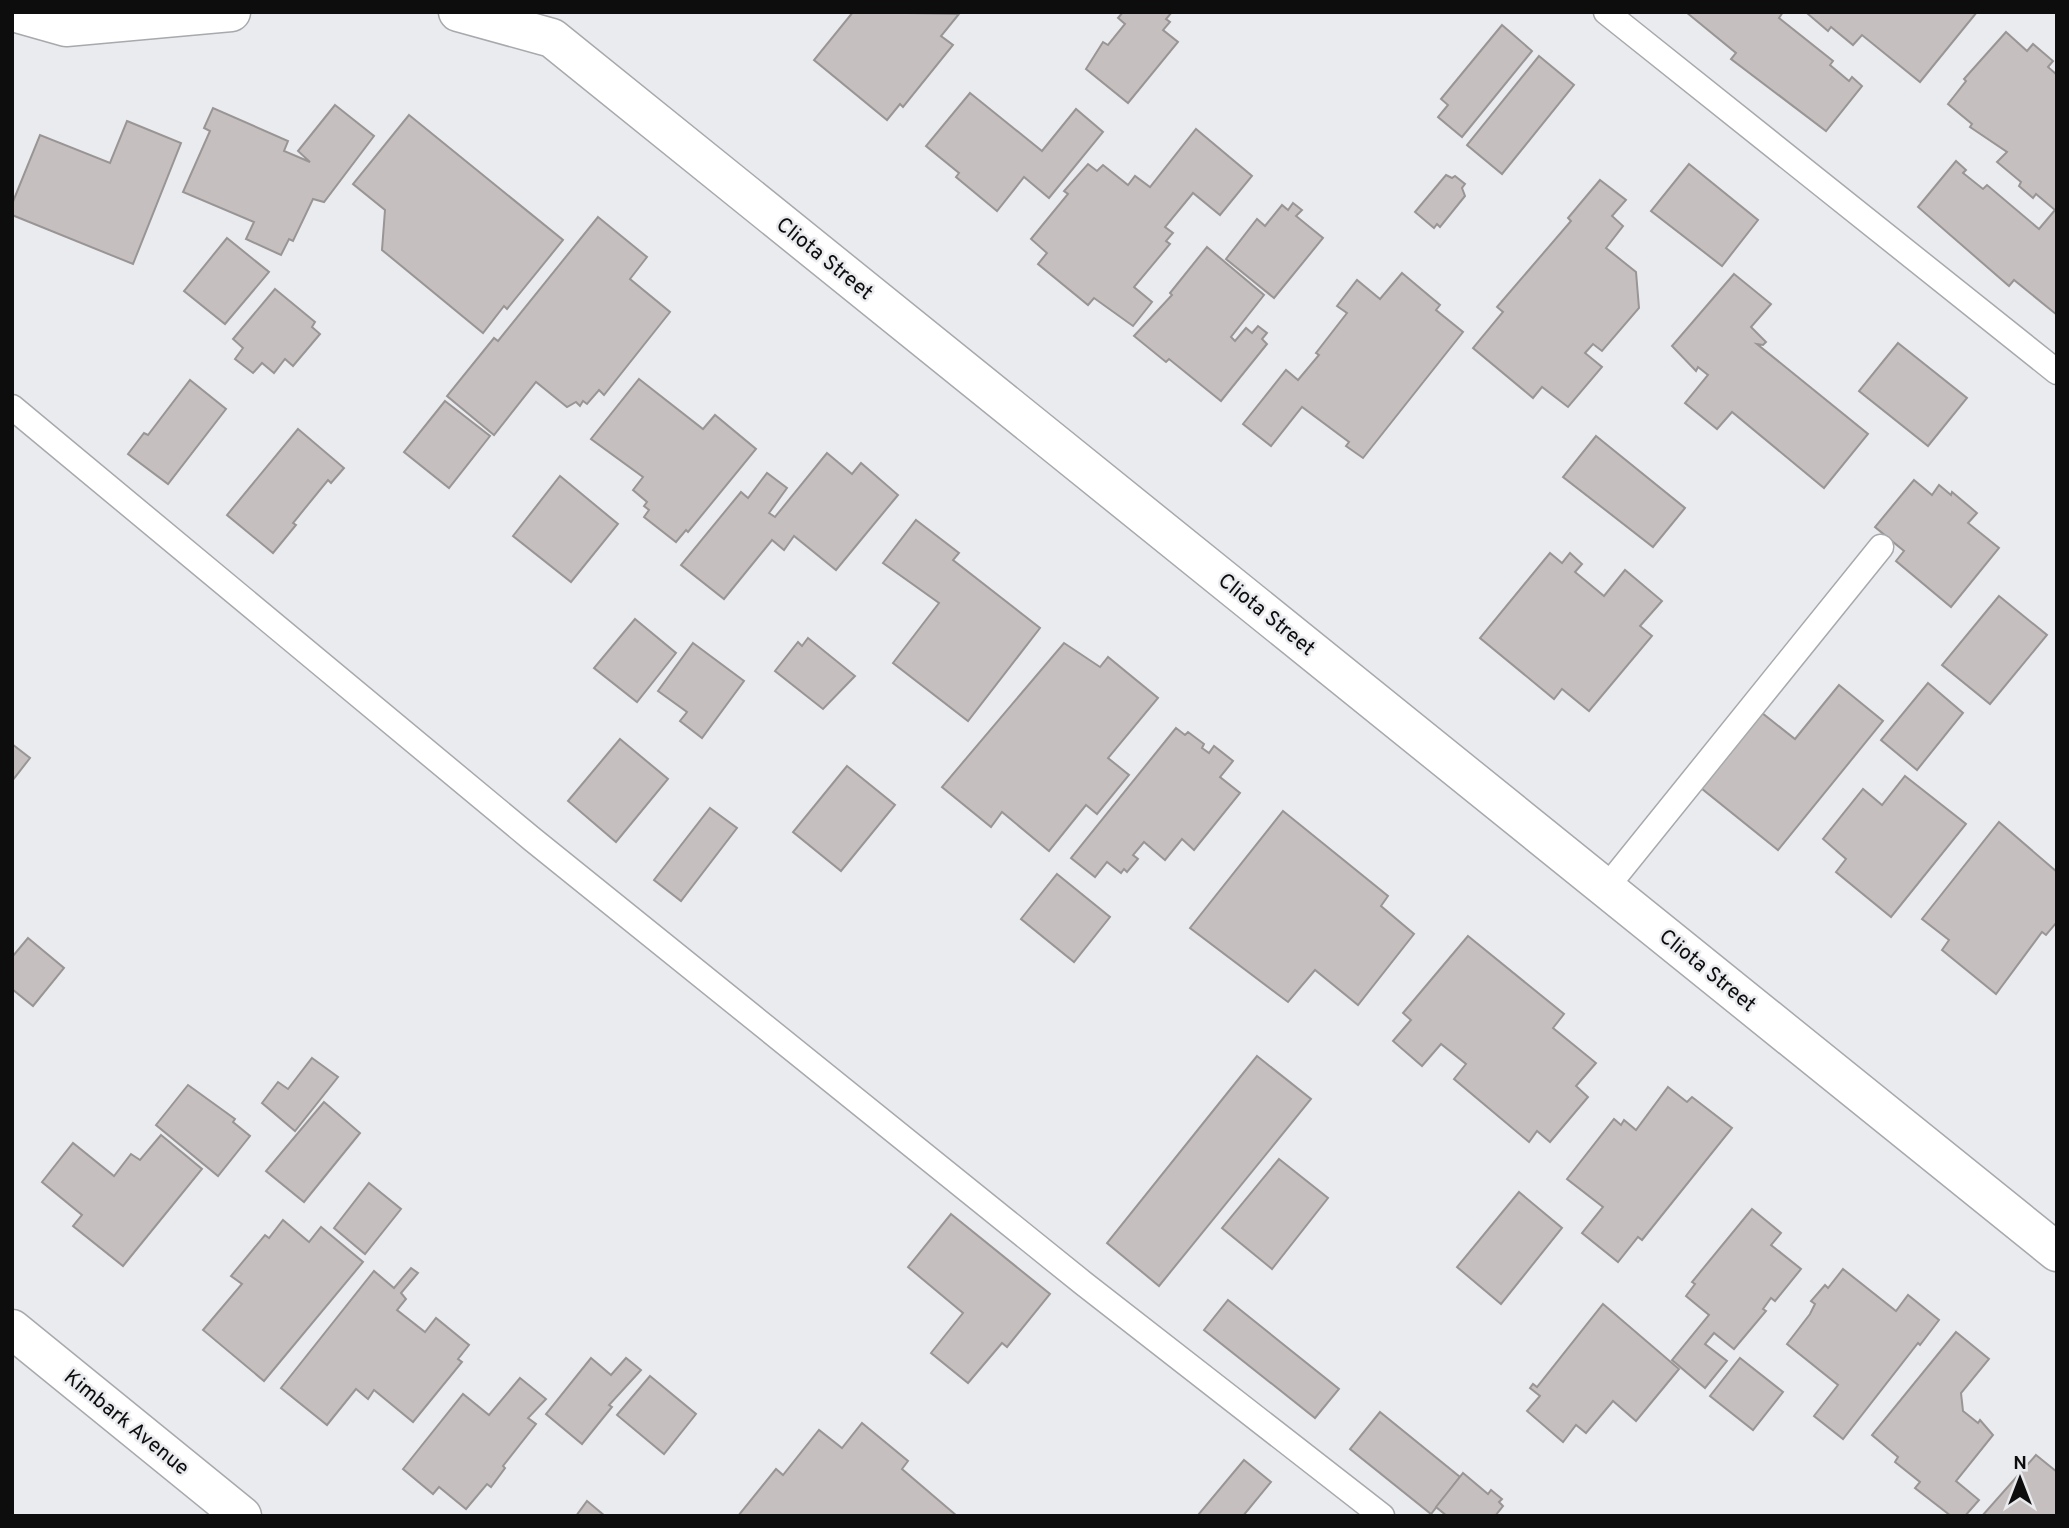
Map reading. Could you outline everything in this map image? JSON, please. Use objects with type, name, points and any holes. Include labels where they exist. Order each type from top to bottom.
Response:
[{"type":"street","points":[[13,12],[66,27],[231,12]]},
{"type":"street","name":"Cliota Street","points":[[458,12],[499,18],[552,38],[2057,1252]]},
{"type":"street","name":"Kimbark Avenue","points":[[12,1329],[242,1516]]},
{"type":"lane","points":[[1606,12],[2057,372]]},
{"type":"lane","points":[[12,407],[532,839],[1083,1283],[1382,1516]]},
{"type":"lane","points":[[1606,888],[1881,547]]},
{"type":"building","points":[[853,12],[959,14],[941,36],[953,45],[903,107],[900,104],[887,120],[814,60]]},
{"type":"building","points":[[1123,12],[1172,12],[1166,19],[1170,22],[1163,30],[1178,42],[1128,103],[1086,69],[1103,42],[1108,45],[1125,24],[1118,18]]},
{"type":"building","points":[[1686,12],[1783,12],[1779,18],[1833,61],[1830,65],[1849,81],[1852,77],[1862,86],[1826,131],[1731,59],[1736,53]]},
{"type":"building","points":[[1977,12],[1920,82],[1862,35],[1853,45],[1831,27],[1828,31],[1808,14]]},
{"type":"building","points":[[1502,25],[1532,51],[1462,137],[1438,117],[1448,105],[1441,99]]},
{"type":"building","points":[[2006,32],[2027,51],[2033,44],[2053,61],[2048,67],[2057,75],[2057,315],[2014,280],[2009,286],[1918,207],[1956,161],[1966,170],[1963,173],[1983,189],[1987,185],[2039,229],[2055,210],[2036,194],[2033,198],[2019,186],[2021,182],[1997,162],[2007,152],[1970,127],[1972,124],[1948,104],[1966,81],[1964,79]]},
{"type":"building","points":[[1539,56],[1574,85],[1502,174],[1467,145]]},
{"type":"building","points":[[970,93],[1042,151],[1076,109],[1103,132],[1049,198],[1024,177],[997,211],[956,177],[959,173],[926,146]]},
{"type":"building","points":[[335,105],[374,136],[324,202],[313,199],[293,241],[289,239],[281,255],[246,239],[254,222],[183,192],[210,131],[204,128],[213,108],[288,141],[284,151],[310,162],[298,151]]},
{"type":"building","points":[[409,115],[563,240],[507,309],[504,306],[483,333],[382,250],[385,210],[353,184]]},
{"type":"building","points":[[127,121],[181,143],[133,264],[12,215],[12,204],[40,135],[110,163]]},
{"type":"building","points":[[1196,129],[1252,176],[1220,215],[1193,193],[1165,227],[1173,233],[1166,241],[1170,244],[1134,287],[1152,302],[1133,326],[1094,298],[1088,305],[1038,264],[1047,253],[1031,239],[1068,194],[1064,191],[1088,164],[1097,171],[1103,165],[1128,185],[1135,176],[1150,187]]},
{"type":"building","points":[[1689,164],[1758,220],[1722,266],[1651,211]]},
{"type":"building","points":[[1446,175],[1452,178],[1455,176],[1465,184],[1462,188],[1465,196],[1440,227],[1437,224],[1434,228],[1415,212]]},
{"type":"building","points":[[1600,180],[1626,200],[1612,216],[1623,226],[1606,248],[1636,272],[1639,308],[1602,351],[1593,344],[1585,353],[1602,367],[1568,407],[1542,387],[1533,398],[1473,348],[1503,312],[1497,307],[1571,221],[1568,218]]},
{"type":"building","points":[[1293,203],[1302,210],[1296,216],[1323,238],[1274,298],[1226,259],[1257,219],[1265,226],[1282,205],[1288,210]]},
{"type":"building","points":[[598,217],[647,257],[630,279],[670,312],[604,395],[599,390],[587,404],[583,401],[580,406],[576,402],[567,407],[536,382],[494,435],[447,396],[494,338],[498,341]]},
{"type":"building","points":[[227,238],[269,272],[225,324],[184,291]]},
{"type":"building","points":[[1207,247],[1264,295],[1231,337],[1235,341],[1246,328],[1252,333],[1258,326],[1267,333],[1262,339],[1267,344],[1221,401],[1169,359],[1166,362],[1134,336],[1172,295],[1170,293]]},
{"type":"building","points":[[1402,273],[1440,305],[1436,310],[1463,332],[1363,458],[1346,446],[1349,442],[1302,407],[1271,446],[1243,424],[1286,370],[1298,380],[1319,355],[1316,353],[1347,313],[1337,306],[1357,280],[1380,299]]},
{"type":"building","points":[[1734,274],[1771,304],[1751,327],[1766,342],[1763,345],[1757,344],[1868,434],[1824,488],[1732,412],[1717,429],[1685,403],[1708,375],[1698,367],[1696,371],[1672,346]]},
{"type":"building","points":[[275,289],[315,322],[312,327],[320,334],[293,366],[285,359],[274,373],[262,363],[253,373],[235,359],[243,348],[233,339]]},
{"type":"building","points":[[1898,343],[1967,398],[1928,446],[1859,391]]},
{"type":"building","points":[[639,379],[703,429],[715,415],[756,449],[688,532],[686,530],[676,542],[644,517],[649,510],[644,506],[647,502],[633,490],[643,477],[591,439]]},
{"type":"building","points":[[190,380],[226,409],[168,484],[128,454],[144,433],[148,435]]},
{"type":"building","points":[[445,401],[490,436],[449,488],[404,452]]},
{"type":"building","points":[[298,429],[344,468],[331,483],[328,480],[273,553],[227,515]]},
{"type":"building","points":[[1596,436],[1685,508],[1653,547],[1563,477]]},
{"type":"building","points":[[827,453],[852,474],[861,463],[898,495],[836,570],[794,536],[784,550],[772,540],[724,599],[681,565],[741,492],[748,498],[767,473],[787,488],[769,513],[775,517]]},
{"type":"building","points":[[560,476],[618,524],[571,582],[513,536]]},
{"type":"building","points":[[1914,480],[1932,495],[1939,485],[1951,495],[1952,492],[1977,513],[1968,523],[1999,548],[1951,607],[1896,561],[1904,551],[1875,527]]},
{"type":"building","points":[[916,520],[959,553],[953,560],[1040,628],[968,721],[893,663],[939,603],[883,563]]},
{"type":"building","points":[[1550,553],[1562,563],[1570,553],[1582,564],[1575,572],[1604,596],[1625,570],[1662,601],[1640,626],[1652,636],[1589,711],[1562,689],[1554,699],[1480,638]]},
{"type":"building","points":[[1999,596],[2047,635],[1990,704],[1942,665]]},
{"type":"building","points":[[635,619],[676,653],[637,702],[594,668]]},
{"type":"building","points":[[808,638],[855,676],[823,709],[775,671],[798,642],[802,646]]},
{"type":"building","points":[[693,643],[744,681],[702,738],[680,721],[687,712],[658,691]]},
{"type":"building","points":[[1064,643],[1100,667],[1108,657],[1158,698],[1108,758],[1129,775],[1097,814],[1086,805],[1049,851],[1002,812],[991,827],[942,787]]},
{"type":"building","points":[[1928,683],[1963,713],[1917,770],[1881,740]]},
{"type":"building","points":[[1839,685],[1883,721],[1778,850],[1701,788],[1762,713],[1795,739]]},
{"type":"building","points":[[1176,728],[1185,735],[1188,732],[1204,744],[1202,748],[1209,753],[1214,746],[1233,761],[1220,777],[1240,793],[1194,850],[1182,839],[1165,860],[1144,842],[1133,855],[1138,859],[1127,872],[1124,869],[1121,873],[1107,862],[1095,877],[1071,858]]},
{"type":"building","points":[[620,739],[668,779],[616,842],[568,801]]},
{"type":"building","points":[[12,744],[30,758],[12,781]]},
{"type":"building","points":[[847,766],[895,805],[841,871],[793,832]]},
{"type":"building","points":[[1905,776],[1966,824],[1891,917],[1836,872],[1846,859],[1823,839],[1863,789],[1882,805]]},
{"type":"building","points":[[710,808],[737,828],[681,901],[654,880]]},
{"type":"building","points":[[1283,811],[1388,896],[1381,906],[1414,934],[1358,1005],[1315,970],[1288,1002],[1190,928]]},
{"type":"building","points":[[1999,822],[2057,872],[2057,922],[2046,935],[2042,932],[1996,994],[1942,950],[1949,940],[1922,919]]},
{"type":"building","points":[[1057,874],[1110,917],[1074,962],[1021,919]]},
{"type":"building","points":[[1468,936],[1564,1014],[1553,1028],[1596,1063],[1576,1086],[1588,1097],[1550,1142],[1537,1131],[1529,1142],[1454,1079],[1466,1064],[1441,1044],[1422,1066],[1393,1041],[1411,1020],[1403,1013]]},
{"type":"building","points":[[28,938],[64,968],[33,1006],[12,989],[12,957]]},
{"type":"building","points":[[1257,1056],[1311,1099],[1159,1286],[1107,1243]]},
{"type":"building","points":[[312,1058],[338,1077],[295,1131],[262,1103],[278,1082],[288,1089]]},
{"type":"building","points":[[188,1085],[235,1119],[233,1122],[250,1136],[218,1176],[156,1125]]},
{"type":"building","points":[[1668,1087],[1687,1102],[1692,1097],[1732,1128],[1642,1240],[1638,1237],[1618,1262],[1582,1233],[1603,1207],[1567,1179],[1614,1119],[1621,1125],[1624,1120],[1636,1130]]},
{"type":"building","points":[[324,1102],[360,1133],[304,1202],[266,1171]]},
{"type":"building","points":[[161,1135],[202,1169],[123,1266],[73,1226],[82,1215],[42,1182],[73,1143],[114,1176],[131,1154],[140,1160]]},
{"type":"building","points":[[1279,1159],[1328,1198],[1272,1269],[1222,1228]]},
{"type":"building","points":[[369,1183],[401,1209],[365,1254],[334,1228]]},
{"type":"building","points":[[1519,1192],[1562,1228],[1501,1304],[1457,1267]]},
{"type":"building","points":[[1752,1209],[1781,1233],[1771,1245],[1801,1269],[1775,1301],[1771,1298],[1763,1309],[1766,1311],[1734,1349],[1714,1333],[1705,1344],[1727,1361],[1705,1388],[1672,1360],[1709,1315],[1686,1296],[1695,1284],[1692,1282]]},
{"type":"building","points":[[951,1214],[1050,1294],[1007,1347],[1002,1343],[968,1383],[931,1353],[963,1313],[908,1267]]},
{"type":"building","points":[[283,1220],[309,1242],[321,1227],[363,1262],[264,1381],[203,1330],[242,1284],[231,1276],[265,1235],[269,1238]]},
{"type":"building","points":[[411,1268],[418,1273],[401,1293],[406,1299],[397,1310],[425,1332],[436,1318],[469,1345],[458,1359],[462,1362],[413,1422],[374,1390],[368,1399],[356,1389],[327,1425],[281,1388],[374,1271],[394,1288]]},
{"type":"building","points":[[1843,1269],[1896,1311],[1908,1295],[1939,1320],[1843,1439],[1814,1416],[1838,1385],[1787,1344],[1810,1314],[1815,1304],[1811,1301],[1825,1285],[1828,1288]]},
{"type":"building","points":[[1228,1300],[1339,1389],[1315,1418],[1204,1330]]},
{"type":"building","points":[[1603,1304],[1679,1369],[1636,1421],[1613,1401],[1586,1433],[1576,1425],[1563,1442],[1527,1411],[1540,1396],[1530,1388],[1533,1384],[1537,1387]]},
{"type":"building","points":[[1956,1332],[1989,1359],[1961,1393],[1963,1411],[1978,1423],[1980,1420],[1993,1435],[1956,1481],[1979,1500],[1965,1516],[1951,1516],[1915,1488],[1920,1482],[1895,1462],[1898,1457],[1872,1435]]},
{"type":"building","points":[[591,1358],[611,1375],[626,1358],[641,1370],[609,1405],[612,1407],[582,1444],[546,1414]]},
{"type":"building","points":[[1740,1358],[1783,1392],[1753,1430],[1710,1396]]},
{"type":"building","points":[[650,1376],[696,1414],[664,1454],[617,1415]]},
{"type":"building","points":[[520,1378],[546,1399],[528,1418],[536,1424],[503,1466],[505,1468],[491,1487],[487,1484],[466,1509],[439,1487],[433,1494],[403,1469],[463,1394],[489,1415]]},
{"type":"building","points":[[1380,1412],[1460,1477],[1431,1514],[1350,1449]]},
{"type":"building","points":[[862,1423],[908,1461],[902,1469],[957,1516],[738,1516],[776,1469],[783,1475],[819,1430],[842,1448]]},
{"type":"building","points":[[2036,1455],[2057,1472],[2057,1516],[1982,1516]]},
{"type":"building","points":[[1244,1460],[1271,1482],[1243,1516],[1198,1515]]},
{"type":"building","points":[[1463,1473],[1488,1494],[1491,1490],[1502,1499],[1499,1502],[1503,1506],[1495,1516],[1447,1516],[1436,1507]]},
{"type":"building","points":[[587,1501],[605,1516],[576,1516]]}]
